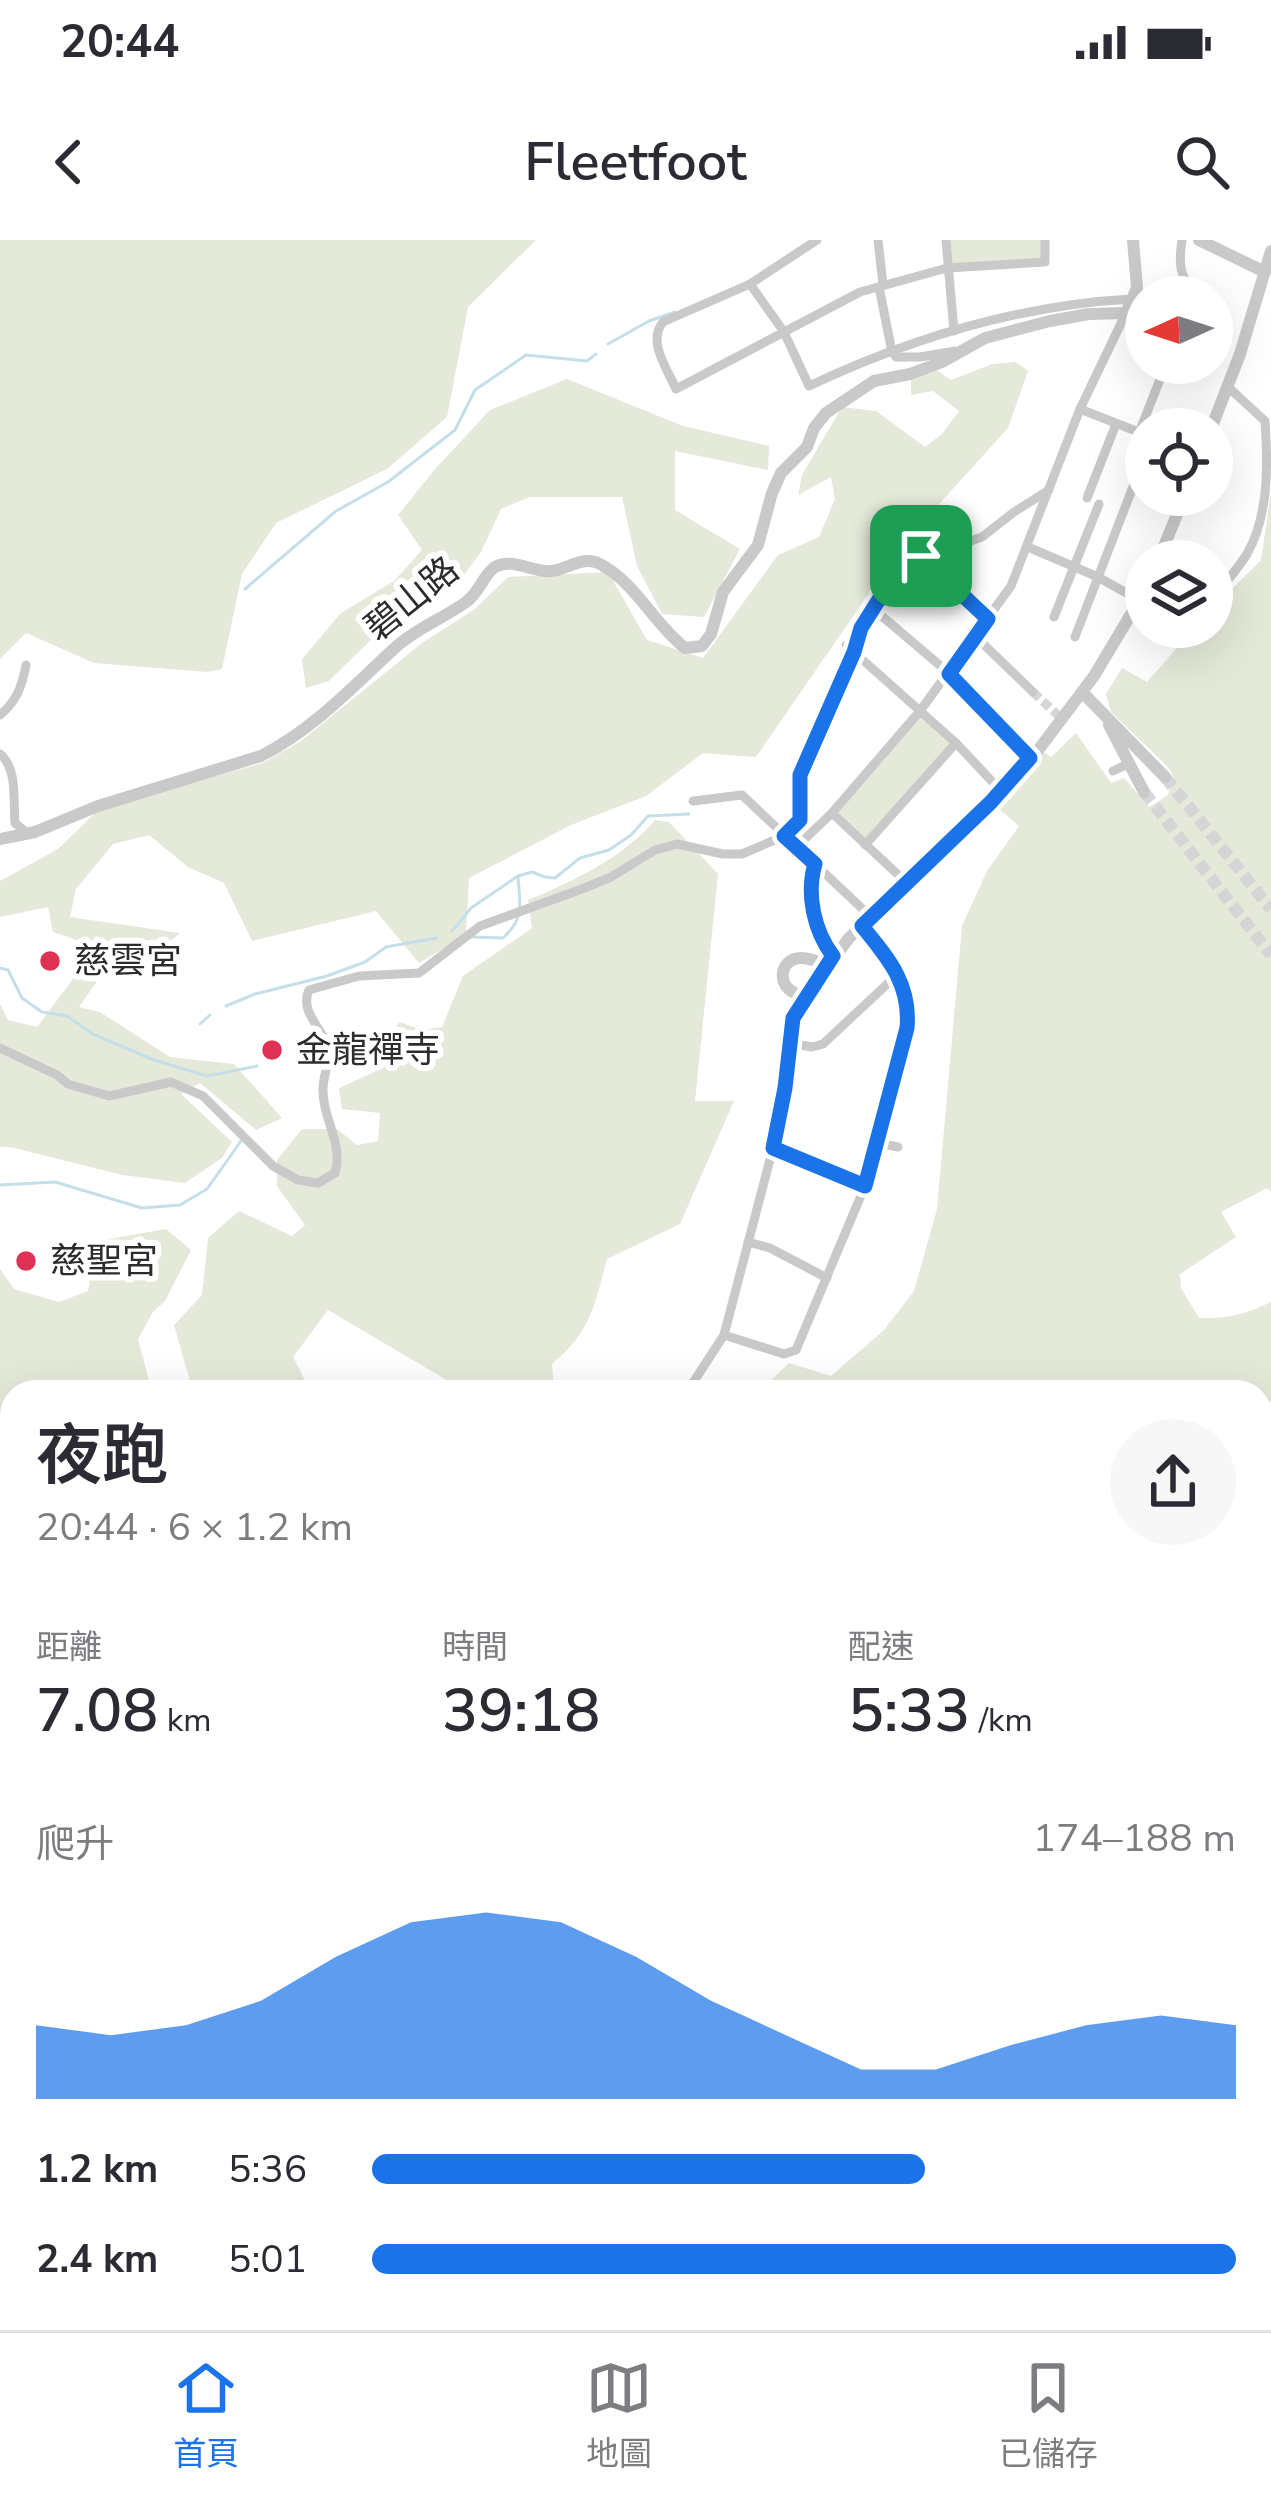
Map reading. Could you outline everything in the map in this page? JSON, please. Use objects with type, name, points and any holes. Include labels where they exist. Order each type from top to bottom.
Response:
[{"type":"street","points":[[817,240],[798,246],[750,284],[656,329],[655,340],[676,388],[850,296],[947,268],[1045,262],[1045,240]]},
{"type":"street","points":[[878,240],[892,352],[906,358],[961,350]]},
{"type":"street","points":[[946,240],[954,331]]},
{"type":"street","points":[[1133,240],[1136,276]]},
{"type":"street","points":[[1181,240],[1183,276]]},
{"type":"street","points":[[1199,240],[1265,272]]},
{"type":"street","points":[[1219,408],[1271,251]]},
{"type":"street","points":[[750,284],[784,332],[809,386],[859,363],[1000,317],[1125,299]]},
{"type":"street","name":"碧山路","points":[[0,839],[28,834],[98,806],[261,756],[286,743],[399,644],[478,592],[496,566],[510,563],[542,572],[596,561],[619,578],[673,639],[685,648],[701,646],[711,634],[724,592],[758,545],[781,473],[807,447],[826,413],[874,380],[942,362],[985,338],[1089,314],[1125,313]]},
{"type":"street","points":[[794,850],[920,711],[1011,586],[1080,410],[1125,315]]},
{"type":"street","points":[[1227,386],[1265,422],[1268,453],[1263,508],[1248,552],[1233,572]]},
{"type":"street","points":[[1080,410],[1125,427]]},
{"type":"street","points":[[1087,498],[1116,424]]},
{"type":"street","points":[[811,833],[800,820],[800,775],[850,648],[872,608],[921,556],[942,544],[982,537],[1049,490]]},
{"type":"street","points":[[1054,617],[1100,504]]},
{"type":"street","points":[[1075,637],[1125,508]]},
{"type":"street","points":[[1028,547],[1125,589]]},
{"type":"street","points":[[921,556],[988,619]]},
{"type":"street","points":[[872,608],[949,674],[1030,758]]},
{"type":"street","points":[[807,995],[795,995],[785,986],[783,974],[791,961],[824,963],[908,884],[1030,758],[1084,693],[1125,627]]},
{"type":"street","points":[[976,637],[1033,692]]},
{"type":"street","points":[[850,648],[956,743],[1001,791]]},
{"type":"street","points":[[0,716],[13,705],[26,664]]},
{"type":"street","points":[[1084,693],[1162,774],[1152,772],[1143,789],[1106,718]]},
{"type":"street","points":[[865,845],[956,743]]},
{"type":"street","points":[[0,754],[8,759],[13,777],[15,823],[28,834]]},
{"type":"street","points":[[1113,771],[1144,765],[1147,755]]},
{"type":"street","points":[[693,801],[742,795],[794,850],[815,864],[866,921],[905,991],[907,1028],[865,1186],[796,1350],[784,1354],[724,1335]]},
{"type":"street","points":[[832,813],[908,884]]},
{"type":"street","points":[[0,1048],[68,1084],[109,1096],[171,1082],[202,1096],[273,1166],[298,1180],[318,1183],[335,1173],[339,1161],[322,1088],[329,1048],[306,1009],[304,998],[309,990],[359,976],[419,973],[480,926],[611,877],[656,850],[677,844],[742,854],[784,836],[800,820]]},
{"type":"street","points":[[815,864],[811,902],[833,956]]},
{"type":"street","points":[[786,944],[791,961]]},
{"type":"street","points":[[695,1380],[724,1335],[773,1148],[793,1018],[833,956]]},
{"type":"street","points":[[790,1043],[823,1044],[898,973]]},
{"type":"street","points":[[877,1143],[898,1147]]},
{"type":"street","points":[[773,1148],[865,1186]]},
{"type":"street","points":[[748,1242],[770,1248],[827,1278]]},
{"type":"green space","points":[[0,240],[536,240],[468,307],[447,417],[387,469],[276,523],[242,574],[222,669],[207,672],[94,663],[26,633],[0,659]]},
{"type":"green space","points":[[946,240],[1042,240],[1043,259],[948,266]]},
{"type":"green space","points":[[1016,362],[1028,371],[1008,428],[903,544],[756,757],[703,753],[646,796],[571,825],[469,878],[466,935],[419,963],[376,911],[252,941],[224,883],[188,867],[149,835],[113,844],[76,889],[70,917],[180,933],[144,963],[53,932],[48,907],[0,917],[0,881],[58,849],[99,809],[263,763],[301,741],[422,643],[475,609],[508,577],[608,572],[647,640],[703,658],[778,555],[819,537],[835,499],[831,477],[798,495],[802,475],[842,407],[876,411],[925,447],[959,411],[933,391],[911,395],[911,377],[935,369],[951,380],[992,364]]},
{"type":"green space","points":[[567,379],[683,426],[769,446],[768,470],[675,451],[675,510],[740,549],[704,617],[662,614],[637,566],[622,497],[530,497],[501,509],[481,552],[458,583],[387,624],[329,681],[306,688],[302,659],[341,613],[394,581],[422,550],[398,515],[436,468],[490,410]]},
{"type":"green space","points":[[1271,492],[1271,1192],[1267,1188],[1221,1212],[1236,1237],[1180,1274],[1181,1288],[1199,1318],[1236,1315],[1271,1302],[1271,1380],[771,1380],[789,1363],[831,1376],[884,1330],[914,1291],[937,1209],[962,926],[987,871],[1019,826],[991,802],[1039,749],[1051,757],[1076,733],[1111,783],[1124,778],[1149,807],[1168,795],[1174,777],[1168,767],[1111,712],[1106,694],[1122,668],[1147,682],[1177,648],[1233,648],[1233,588],[1261,560]]},
{"type":"green space","points":[[920,711],[956,743],[865,845],[832,813]]},
{"type":"green space","points":[[655,820],[669,822],[718,874],[695,1101],[734,1101],[680,1224],[607,1259],[584,1328],[552,1364],[553,1380],[447,1380],[328,1310],[293,1357],[305,1380],[190,1380],[174,1325],[202,1295],[208,1238],[239,1211],[292,1236],[305,1225],[277,1186],[277,1160],[302,1129],[337,1129],[357,1145],[378,1141],[380,1113],[342,1109],[339,1088],[405,1058],[392,1035],[399,1022],[423,1030],[442,1027],[463,976],[532,928],[528,900],[613,857]]},
{"type":"green space","points":[[94,951],[114,957],[79,1007],[100,1012],[170,1057],[234,1064],[282,1118],[256,1130],[200,1083],[181,1094],[232,1142],[222,1158],[185,1183],[122,1175],[0,1147],[0,1004],[8,1020],[37,1027]]},
{"type":"green space","points":[[166,1229],[191,1250],[165,1301],[138,1339],[149,1380],[0,1380],[0,1269],[14,1289],[59,1302],[88,1291],[98,1241]]},
{"type":"waterway","points":[[608,344],[675,312]]},
{"type":"waterway","points":[[245,589],[336,511],[388,482],[455,430],[475,390],[526,355],[587,361],[596,354]]},
{"type":"waterway","points":[[452,931],[471,908],[518,876],[532,872],[555,878],[580,858],[609,850],[648,816],[689,814]]},
{"type":"waterway","points":[[472,937],[503,938],[510,931],[520,910],[518,877]]},
{"type":"waterway","points":[[226,1006],[365,962],[386,947],[436,938]]},
{"type":"waterway","points":[[0,968],[8,970],[22,998],[42,1012],[67,1016],[93,1034],[154,1060],[207,1076],[257,1066]]},
{"type":"waterway","points":[[200,1024],[210,1015]]},
{"type":"waterway","points":[[0,1185],[55,1182],[142,1208],[180,1205],[207,1189],[241,1141]]},
{"type":"tunnel","points":[[1033,692],[1062,719]]},
{"type":"tunnel","points":[[1165,777],[1271,909]]},
{"type":"tunnel","points":[[1144,792],[1271,955]]},
{"type":"place","name":"慈雲宮","points":[[50,961]]},
{"type":"place","name":"金龍禪寺","points":[[272,1050]]},
{"type":"place","name":"慈聖宮","points":[[26,1261]]},
{"type":"route","points":[[921,556],[988,619],[949,674],[1030,758],[862,926],[898,973],[908,1013],[865,1186],[773,1148],[793,1018],[833,956],[811,902],[815,864],[784,836],[800,820],[800,775],[861,628],[885,590],[921,556]]}]
